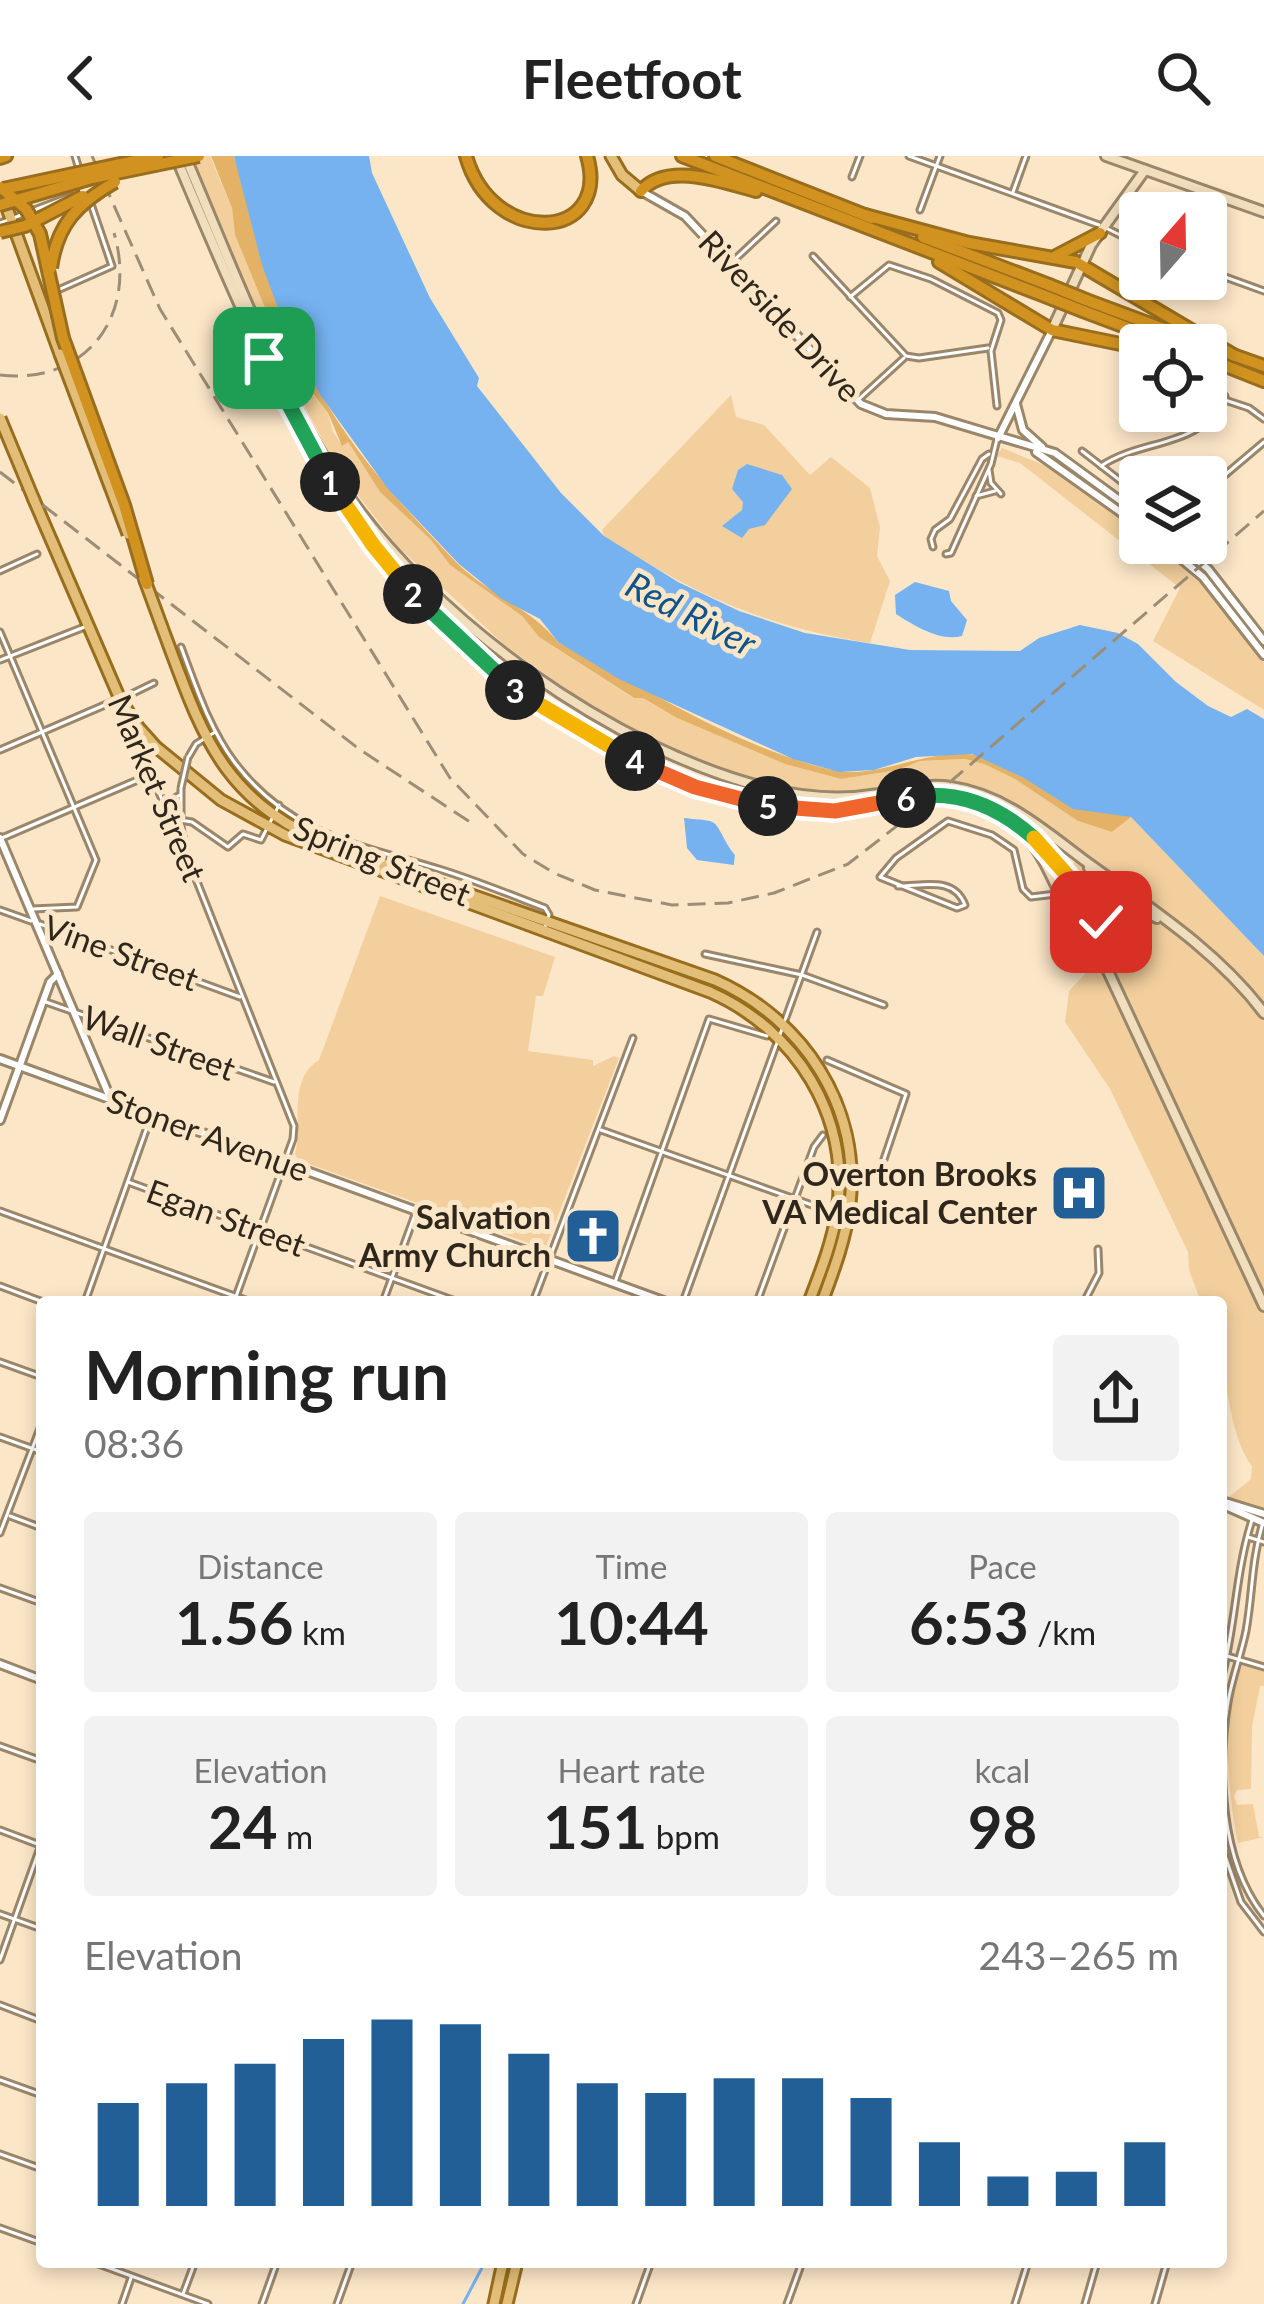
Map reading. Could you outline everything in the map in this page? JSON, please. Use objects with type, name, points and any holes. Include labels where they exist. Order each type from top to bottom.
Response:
[{"type":"highway","points":[[0,189],[199,156]]},
{"type":"highway","points":[[466,156],[474,178],[492,202],[517,219],[540,225],[562,219],[581,203],[590,183],[587,156]]},
{"type":"highway","points":[[682,156],[904,243],[1264,366]]},
{"type":"highway","points":[[715,156],[1047,291]]},
{"type":"highway","points":[[737,156],[771,178]]},
{"type":"highway","points":[[0,232],[25,226],[168,158]]},
{"type":"highway","points":[[0,205],[168,158]]},
{"type":"highway","points":[[641,191],[656,178],[678,176],[801,202]]},
{"type":"highway","points":[[655,198],[656,178]]},
{"type":"highway","points":[[60,354],[50,293],[56,242],[75,208],[116,182]]},
{"type":"highway","points":[[0,189],[26,208],[40,234],[63,338],[124,505],[146,584]]},
{"type":"highway","points":[[865,215],[969,243],[1081,264],[1235,356]]},
{"type":"highway","points":[[1048,256],[1070,252],[1102,230]]},
{"type":"highway","points":[[904,243],[1052,330],[1119,344]]},
{"type":"highway","points":[[1085,305],[1127,324]]},
{"type":"highway","points":[[1227,367],[1258,378]]},
{"type":"highway","points":[[0,430],[19,464]]},
{"type":"main road","points":[[185,156],[265,340],[343,488],[400,560],[492,640],[602,719],[698,766],[755,785],[809,796],[875,795],[923,786],[965,789],[1001,801],[1214,958],[1264,1013]]},
{"type":"main road","points":[[611,156],[622,175],[641,191]]},
{"type":"main road","points":[[1109,156],[1264,212]]},
{"type":"main road","points":[[168,158],[264,358],[339,496],[399,579],[510,687],[654,771],[740,800],[793,810],[835,811],[914,796],[976,801],[1006,815],[1038,842],[1099,907],[1100,958]]},
{"type":"main road","points":[[1052,330],[1081,264],[1145,170]]},
{"type":"main road","name":"Spring Street","points":[[0,189],[5,221],[17,236],[162,627],[233,780],[272,815],[323,842],[710,992],[747,1011],[807,1071],[822,1100],[838,1165],[835,1224],[811,1296]]},
{"type":"main road","name":"Market Street","points":[[0,418],[120,699]]},
{"type":"main road","name":"Spring Street","points":[[120,699],[156,747],[221,800],[266,827],[545,927],[716,980],[784,1024],[830,1087],[845,1129],[851,1172],[846,1230],[824,1296]]},
{"type":"main road","points":[[1006,815],[1040,852],[1058,894],[1083,922]]},
{"type":"main road","points":[[1057,839],[1118,900],[1189,938]]},
{"type":"main road","points":[[1060,868],[1264,1306]]},
{"type":"main road","points":[[494,2304],[502,2268]]},
{"type":"main road","points":[[507,2304],[516,2268]]},
{"type":"street","points":[[45,296],[112,266],[74,156]]},
{"type":"street","points":[[852,177],[860,156]]},
{"type":"street","points":[[909,156],[1119,237]]},
{"type":"street","points":[[920,210],[940,156]]},
{"type":"street","points":[[1013,194],[1026,156]]},
{"type":"street","points":[[1145,170],[1152,156]]},
{"type":"street","points":[[5,221],[86,190]]},
{"type":"street","name":"Riverside Drive","points":[[641,191],[682,213],[857,402],[882,413],[944,419],[1033,449]]},
{"type":"street","points":[[730,265],[776,221]]},
{"type":"street","points":[[813,256],[906,356],[992,348]]},
{"type":"street","points":[[850,297],[887,265],[921,275],[1000,314],[992,348],[997,406]]},
{"type":"street","points":[[1227,278],[1264,291]]},
{"type":"street","points":[[946,554],[953,550],[998,438],[1052,330]]},
{"type":"street","points":[[857,402],[906,356]]},
{"type":"street","points":[[1101,466],[1193,433],[1211,419],[1225,398],[1264,419]]},
{"type":"street","points":[[1016,404],[1023,430],[1119,499]]},
{"type":"street","points":[[1227,473],[1264,442]]},
{"type":"street","points":[[1033,449],[1045,449]]},
{"type":"street","points":[[1033,449],[1119,511]]},
{"type":"street","points":[[1082,451],[1119,480]]},
{"type":"street","points":[[933,547],[934,530],[950,519],[982,459],[991,454]]},
{"type":"street","points":[[988,469],[991,483],[1001,494]]},
{"type":"street","points":[[974,497],[994,491]]},
{"type":"street","points":[[0,571],[37,554]]},
{"type":"street","points":[[1187,564],[1203,577],[1264,656]]},
{"type":"street","points":[[1202,564],[1264,641]]},
{"type":"street","points":[[0,660],[88,625]]},
{"type":"street","points":[[0,632],[96,860],[77,908],[30,910]]},
{"type":"street","points":[[181,646],[210,735],[253,784],[318,831],[545,908],[549,912],[545,927]]},
{"type":"street","points":[[0,750],[154,683]]},
{"type":"street","name":"Market Street","points":[[120,699],[294,1126],[235,1296]]},
{"type":"street","points":[[190,864],[180,820],[181,791],[193,747],[210,735]]},
{"type":"street","points":[[111,1100],[0,839],[150,775]]},
{"type":"street","points":[[164,806],[181,791]]},
{"type":"street","points":[[180,820],[192,822],[226,847],[243,834],[261,839],[280,804]]},
{"type":"street","points":[[898,886],[946,884],[961,895],[965,905],[957,908],[898,886],[882,880],[884,869],[948,820],[992,835],[1014,850],[1030,897],[1058,894]]},
{"type":"street","points":[[1118,900],[1123,911],[1117,922],[1105,924],[1099,907],[1118,900]]},
{"type":"street","name":"Vine Street","points":[[0,911],[241,997]]},
{"type":"street","points":[[685,1296],[773,1036],[784,1024],[817,932]]},
{"type":"street","points":[[705,954],[802,975],[884,1005]]},
{"type":"street","points":[[0,1120],[50,982],[58,974]]},
{"type":"street","name":"Wall Street","points":[[43,1000],[276,1081]]},
{"type":"street","points":[[614,1283],[709,1019],[773,1036]]},
{"type":"street","points":[[535,1296],[633,1038]]},
{"type":"street","name":"Stoner Avenue","points":[[0,1059],[650,1296]]},
{"type":"street","points":[[827,1060],[906,1094],[880,1171],[875,1175],[851,1172]]},
{"type":"street","points":[[87,1296],[152,1114]]},
{"type":"street","points":[[599,1130],[826,1210]]},
{"type":"street","points":[[759,1296],[814,1147],[823,1135]]},
{"type":"street","name":"Egan Street","points":[[128,1182],[442,1296]]},
{"type":"street","points":[[0,1210],[226,1296]]},
{"type":"street","points":[[385,1296],[416,1210]]},
{"type":"street","points":[[1087,1296],[1099,1273],[1098,1249]]},
{"type":"street","points":[[0,1286],[36,1299]]},
{"type":"street","points":[[0,1362],[36,1375]]},
{"type":"street","points":[[0,1437],[36,1450]]},
{"type":"street","points":[[0,1533],[36,1439]]},
{"type":"street","points":[[1227,1504],[1260,1518]]},
{"type":"street","points":[[7,1515],[36,1526]]},
{"type":"street","points":[[1260,1518],[1246,1537],[1227,1656],[1264,1667]]},
{"type":"street","points":[[1227,1711],[1261,1541],[1260,1518]]},
{"type":"street","points":[[1246,1537],[1261,1541]]},
{"type":"street","points":[[0,1588],[36,1601]]},
{"type":"street","points":[[0,1664],[36,1677]]},
{"type":"street","points":[[0,1746],[36,1759]]},
{"type":"street","points":[[1227,1813],[1242,1874],[1264,1916]]},
{"type":"street","points":[[0,1830],[36,1842]]},
{"type":"street","points":[[0,1960],[36,1861]]},
{"type":"street","points":[[1227,1861],[1241,1902],[1264,1932]]},
{"type":"street","points":[[0,1914],[36,1927]]},
{"type":"street","points":[[0,2005],[36,2018]]},
{"type":"street","points":[[0,2080],[36,2093]]},
{"type":"street","points":[[0,2154],[36,2167]]},
{"type":"street","points":[[0,2228],[36,2241]]},
{"type":"street","points":[[110,2268],[208,2304]]},
{"type":"street","points":[[183,2295],[192,2268]]},
{"type":"street","points":[[262,2304],[276,2268]]},
{"type":"street","points":[[337,2304],[350,2268]]},
{"type":"street","points":[[636,2304],[649,2268]]},
{"type":"street","points":[[787,2304],[798,2268]]},
{"type":"street","points":[[1016,2304],[1026,2268]]},
{"type":"street","points":[[1085,2304],[1095,2268]]},
{"type":"street","points":[[1155,2304],[1165,2268]]},
{"type":"street","points":[[122,2304],[132,2276]]},
{"type":"shaded area","points":[[191,156],[210,156],[232,208],[235,235],[270,320],[328,413],[342,445],[347,441],[380,492],[450,565],[522,616],[539,637],[633,698],[643,698],[677,718],[786,764],[841,779],[898,770],[920,761],[965,759],[1015,779],[1078,821],[1112,832],[1131,817],[1264,956],[1264,1302],[1092,931],[1071,865],[1084,854],[1009,800],[940,780],[827,793],[778,786],[695,760],[590,706],[506,646],[398,547],[337,468],[263,326]]},
{"type":"shaded area","points":[[211,156],[234,156],[292,334],[348,437],[457,563],[558,642],[692,715],[796,760],[848,772],[951,754],[968,754],[1131,817],[1112,832],[1078,821],[1015,779],[965,759],[920,761],[898,770],[841,779],[785,764],[677,718],[643,698],[634,698],[539,637],[522,616],[450,565],[380,492],[348,442],[342,446],[328,413],[270,320],[235,235],[232,208]]},
{"type":"shaded area","points":[[731,395],[736,417],[764,425],[810,475],[831,457],[870,488],[880,527],[877,556],[890,581],[870,643],[796,627],[731,605],[604,536],[602,530]]},
{"type":"shaded area","points":[[1002,448],[1061,472],[1119,517],[1119,540],[1020,463],[997,456]]},
{"type":"shaded area","points":[[1149,564],[1180,564],[1200,580],[1264,662],[1264,710],[1153,641],[1180,588]]},
{"type":"shaded area","points":[[380,896],[555,957],[543,996],[536,996],[528,1051],[593,1060],[593,1066],[619,1058],[545,1249],[298,1160],[295,1154],[299,1091],[319,1060]]},
{"type":"shaded area","points":[[1100,958],[1264,1313],[1264,1512],[1228,1498],[1251,1479],[1252,1466],[1236,1432],[1227,1384],[1227,1296],[1199,1296],[1188,1252],[1110,1089],[1065,1022],[1069,991]]},
{"type":"shaded area","points":[[1244,1664],[1264,1670],[1264,1686],[1260,1686],[1252,1727],[1251,1789],[1237,1790],[1234,1796],[1237,1805],[1253,1804],[1259,1837],[1264,1837],[1238,1843],[1231,1802],[1228,1723],[1230,1699]]},
{"type":"water","name":"Red River","points":[[234,156],[369,156],[372,173],[430,298],[479,378],[477,386],[561,493],[604,536],[678,582],[739,611],[805,633],[910,650],[1020,651],[1039,638],[1080,625],[1118,633],[1138,644],[1208,706],[1231,717],[1247,709],[1264,719],[1264,956],[1131,817],[1073,809],[1024,778],[972,754],[916,757],[874,770],[839,772],[793,759],[619,679],[558,642],[540,619],[502,599],[459,564],[388,489],[321,396],[290,340],[262,265]]},
{"type":"water","points":[[747,464],[782,475],[792,489],[765,525],[749,529],[742,538],[722,526],[742,510],[743,502],[732,489],[738,470]]},
{"type":"water","points":[[915,582],[949,591],[967,620],[962,636],[936,635],[896,614],[895,595]]},
{"type":"water","points":[[684,818],[717,826],[735,855],[734,865],[697,860],[687,848]]},
{"type":"waterway","points":[[463,2304],[482,2268]]},
{"type":"railway","points":[[92,156],[160,309],[450,778],[523,854],[595,890],[672,905],[728,903],[774,893],[848,864],[920,808],[1264,511]]},
{"type":"railway","points":[[0,375],[58,369],[99,338],[119,291],[114,233]]},
{"type":"railway","points":[[0,472],[359,749],[473,824]]},
{"type":"place","name":"Overton Brooks VA Medical Center","points":[[1079,1193]]},
{"type":"place","name":"Salvation Army Church","points":[[593,1236]]},
{"type":"route","points":[[264,358],[311,450],[373,545],[430,612],[519,693],[654,771],[740,800],[814,811],[856,809],[926,795],[984,804],[1038,842],[1091,902],[1101,922]]}]
